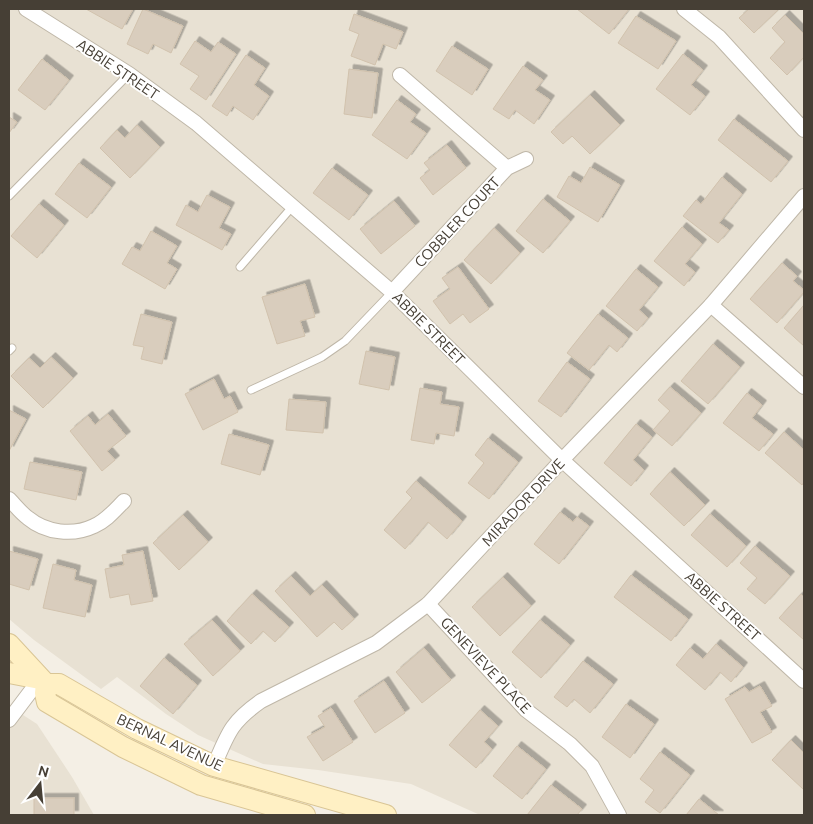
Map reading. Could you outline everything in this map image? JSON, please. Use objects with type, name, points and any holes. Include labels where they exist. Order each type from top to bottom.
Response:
[{"type":"main road","name":"BERNAL AVENUE","points":[[9,644],[43,681],[47,702],[123,747],[201,785],[305,815]]},
{"type":"main road","name":"BERNAL AVENUE","points":[[9,673],[59,684],[137,729],[214,766],[386,815]]},
{"type":"street","name":"ABBIE STREET","points":[[26,9],[129,74],[196,123],[392,292],[562,460],[804,681]]},
{"type":"street","points":[[684,9],[719,37],[804,130]]},
{"type":"street","points":[[400,75],[507,168]]},
{"type":"street","name":"COBBLER COURT","points":[[392,292],[507,168],[526,159]]},
{"type":"street","name":"MIRADOR DRIVE","points":[[214,766],[230,729],[243,713],[261,701],[376,643],[428,604],[711,304],[804,196]]},
{"type":"street","points":[[711,304],[804,387]]},
{"type":"street","points":[[9,499],[27,518],[50,530],[64,532],[94,526],[107,518],[124,501]]},
{"type":"street","name":"GENEVIEVE PLACE","points":[[428,604],[526,710],[570,744],[592,766],[619,815]]},
{"type":"street","points":[[9,720],[43,681]]},
{"type":"lane","points":[[9,196],[129,74]]},
{"type":"lane","points":[[240,267],[292,207]]},
{"type":"lane","points":[[251,390],[322,357],[345,341],[392,292]]},
{"type":"shaded area","points":[[9,9],[804,9],[804,815],[480,815],[411,784],[263,764],[198,735],[166,714],[117,677],[101,689],[34,640],[9,619]]},
{"type":"shaded area","points":[[9,706],[37,724],[72,777],[94,815],[9,815]]},
{"type":"building","points":[[86,9],[133,9],[122,29]]},
{"type":"building","points":[[143,9],[183,26],[171,53],[153,44],[148,54],[127,44]]},
{"type":"building","points":[[577,9],[629,9],[609,34]]},
{"type":"building","points":[[749,9],[779,9],[754,33],[739,18]]},
{"type":"building","points":[[354,14],[403,32],[396,49],[383,44],[375,65],[351,56],[359,34],[349,30]]},
{"type":"building","points":[[785,15],[804,34],[804,57],[787,75],[770,58],[785,42],[772,28]]},
{"type":"building","points":[[636,16],[676,41],[658,69],[618,43]]},
{"type":"building","points":[[195,41],[211,52],[218,42],[236,54],[206,100],[190,89],[199,76],[180,64]]},
{"type":"building","points":[[452,46],[488,69],[472,95],[436,71]]},
{"type":"building","points":[[683,54],[703,70],[691,85],[705,96],[690,115],[656,89]]},
{"type":"building","points":[[246,55],[265,68],[254,85],[269,96],[253,120],[233,106],[227,116],[212,106]]},
{"type":"building","points":[[42,59],[69,80],[45,110],[18,90]]},
{"type":"building","points":[[523,66],[543,80],[535,90],[550,100],[534,124],[515,110],[509,119],[493,109]]},
{"type":"building","points":[[349,69],[378,73],[372,118],[344,114]]},
{"type":"building","points":[[590,95],[620,125],[590,154],[572,136],[563,144],[551,132]]},
{"type":"building","points":[[397,100],[416,114],[410,122],[426,133],[407,159],[372,135]]},
{"type":"building","points":[[9,117],[17,122],[9,133]]},
{"type":"building","points":[[734,119],[788,161],[771,182],[718,140]]},
{"type":"building","points":[[137,125],[160,147],[130,178],[100,148],[117,130],[125,138]]},
{"type":"building","points":[[447,145],[466,168],[433,195],[420,178],[430,170],[424,163]]},
{"type":"building","points":[[79,163],[111,187],[87,218],[55,194]]},
{"type":"building","points":[[590,167],[620,185],[598,222],[557,197],[569,176],[581,183]]},
{"type":"building","points":[[332,168],[368,195],[349,220],[313,193]]},
{"type":"building","points":[[722,177],[742,194],[719,223],[729,230],[718,243],[683,216],[696,200],[701,204]]},
{"type":"building","points":[[207,195],[230,207],[219,228],[231,234],[222,250],[176,225],[186,205],[198,212]]},
{"type":"building","points":[[543,199],[570,221],[543,253],[516,231]]},
{"type":"building","points":[[394,201],[415,226],[381,254],[360,229]]},
{"type":"building","points":[[39,204],[64,225],[37,258],[11,236]]},
{"type":"building","points":[[682,227],[702,244],[685,264],[695,272],[684,286],[654,261]]},
{"type":"building","points":[[494,228],[520,253],[491,284],[464,260]]},
{"type":"building","points":[[151,231],[177,246],[167,263],[177,269],[165,289],[122,264],[132,247],[140,251]]},
{"type":"building","points":[[782,263],[797,276],[793,281],[804,292],[777,323],[750,299]]},
{"type":"building","points":[[458,267],[489,309],[470,323],[463,314],[450,324],[433,301],[450,289],[442,278]]},
{"type":"building","points":[[636,269],[658,287],[639,310],[648,318],[637,331],[606,306]]},
{"type":"building","points":[[305,284],[315,317],[300,321],[305,336],[277,344],[262,297]]},
{"type":"building","points":[[804,305],[804,346],[784,328]]},
{"type":"building","points":[[141,314],[172,322],[162,364],[141,359],[144,347],[133,345]]},
{"type":"building","points":[[598,314],[628,338],[617,352],[609,345],[589,370],[567,353]]},
{"type":"building","points":[[713,344],[740,367],[708,404],[681,381]]},
{"type":"building","points":[[366,351],[395,357],[389,390],[359,384]]},
{"type":"building","points":[[51,357],[73,378],[43,408],[11,376],[29,358],[40,368]]},
{"type":"building","points":[[567,362],[590,379],[561,417],[538,401]]},
{"type":"building","points":[[214,379],[224,399],[230,396],[238,412],[203,430],[185,394]]},
{"type":"building","points":[[670,387],[701,413],[672,446],[653,430],[670,411],[658,400]]},
{"type":"building","points":[[420,388],[442,392],[440,404],[459,407],[454,436],[436,433],[434,444],[411,440]]},
{"type":"building","points":[[747,393],[762,405],[752,418],[773,434],[759,451],[723,423]]},
{"type":"building","points":[[289,399],[326,402],[323,433],[286,430]]},
{"type":"building","points":[[9,410],[26,419],[9,451]]},
{"type":"building","points":[[108,414],[126,436],[107,451],[115,460],[102,471],[70,431],[88,416],[95,425]]},
{"type":"building","points":[[636,424],[652,437],[633,460],[644,470],[631,486],[604,463]]},
{"type":"building","points":[[784,432],[804,450],[804,482],[802,485],[765,453]]},
{"type":"building","points":[[229,434],[269,445],[260,475],[221,464]]},
{"type":"building","points":[[488,438],[518,462],[489,499],[468,483],[484,463],[475,455]]},
{"type":"building","points":[[30,462],[82,472],[76,500],[24,489]]},
{"type":"building","points":[[670,472],[705,505],[684,526],[650,494]]},
{"type":"building","points":[[416,481],[462,521],[447,539],[428,522],[405,549],[384,530],[412,498],[406,492]]},
{"type":"building","points":[[560,512],[573,522],[577,517],[589,526],[559,564],[534,544]]},
{"type":"building","points":[[710,514],[746,546],[727,567],[691,535]]},
{"type":"building","points":[[183,515],[208,542],[179,570],[153,543]]},
{"type":"building","points":[[755,546],[790,576],[765,604],[747,589],[757,578],[740,563]]},
{"type":"building","points":[[9,551],[38,559],[29,590],[9,584]]},
{"type":"building","points":[[143,551],[153,601],[131,605],[129,594],[110,598],[105,569],[124,565],[122,555]]},
{"type":"building","points":[[53,564],[76,570],[74,580],[92,585],[85,617],[43,608]]},
{"type":"building","points":[[631,575],[688,619],[671,641],[614,597]]},
{"type":"building","points":[[291,576],[310,596],[322,585],[354,619],[342,630],[334,622],[317,637],[275,591]]},
{"type":"building","points":[[503,577],[531,606],[500,636],[472,607]]},
{"type":"building","points":[[252,594],[289,627],[275,642],[263,631],[251,644],[227,621]]},
{"type":"building","points":[[801,594],[804,597],[804,640],[779,618]]},
{"type":"building","points":[[212,620],[240,651],[213,676],[184,644]]},
{"type":"building","points":[[540,620],[570,645],[541,678],[512,652]]},
{"type":"building","points":[[716,644],[743,667],[731,682],[720,672],[705,690],[676,665],[690,648],[703,659]]},
{"type":"building","points":[[424,648],[451,680],[422,703],[396,672]]},
{"type":"building","points":[[164,658],[197,685],[173,714],[140,686]]},
{"type":"building","points":[[583,661],[613,684],[590,713],[574,699],[567,707],[554,697]]},
{"type":"building","points":[[384,681],[405,713],[375,733],[354,701]]},
{"type":"building","points":[[760,686],[772,706],[760,712],[772,732],[752,743],[725,699],[745,687],[749,692]]},
{"type":"building","points":[[626,704],[654,724],[630,758],[602,737]]},
{"type":"building","points":[[331,708],[353,742],[323,761],[307,737],[325,727],[318,716]]},
{"type":"building","points":[[480,710],[498,726],[484,742],[492,749],[476,768],[449,745]]},
{"type":"building","points":[[791,740],[804,753],[804,790],[772,760]]},
{"type":"building","points":[[517,746],[546,769],[522,799],[493,776]]},
{"type":"building","points":[[660,752],[690,775],[660,813],[645,802],[654,790],[640,779]]},
{"type":"building","points":[[551,785],[582,809],[577,815],[527,815]]},
{"type":"building","points":[[34,798],[74,798],[74,815],[34,815]]},
{"type":"building","points":[[699,799],[719,815],[686,815]]}]
